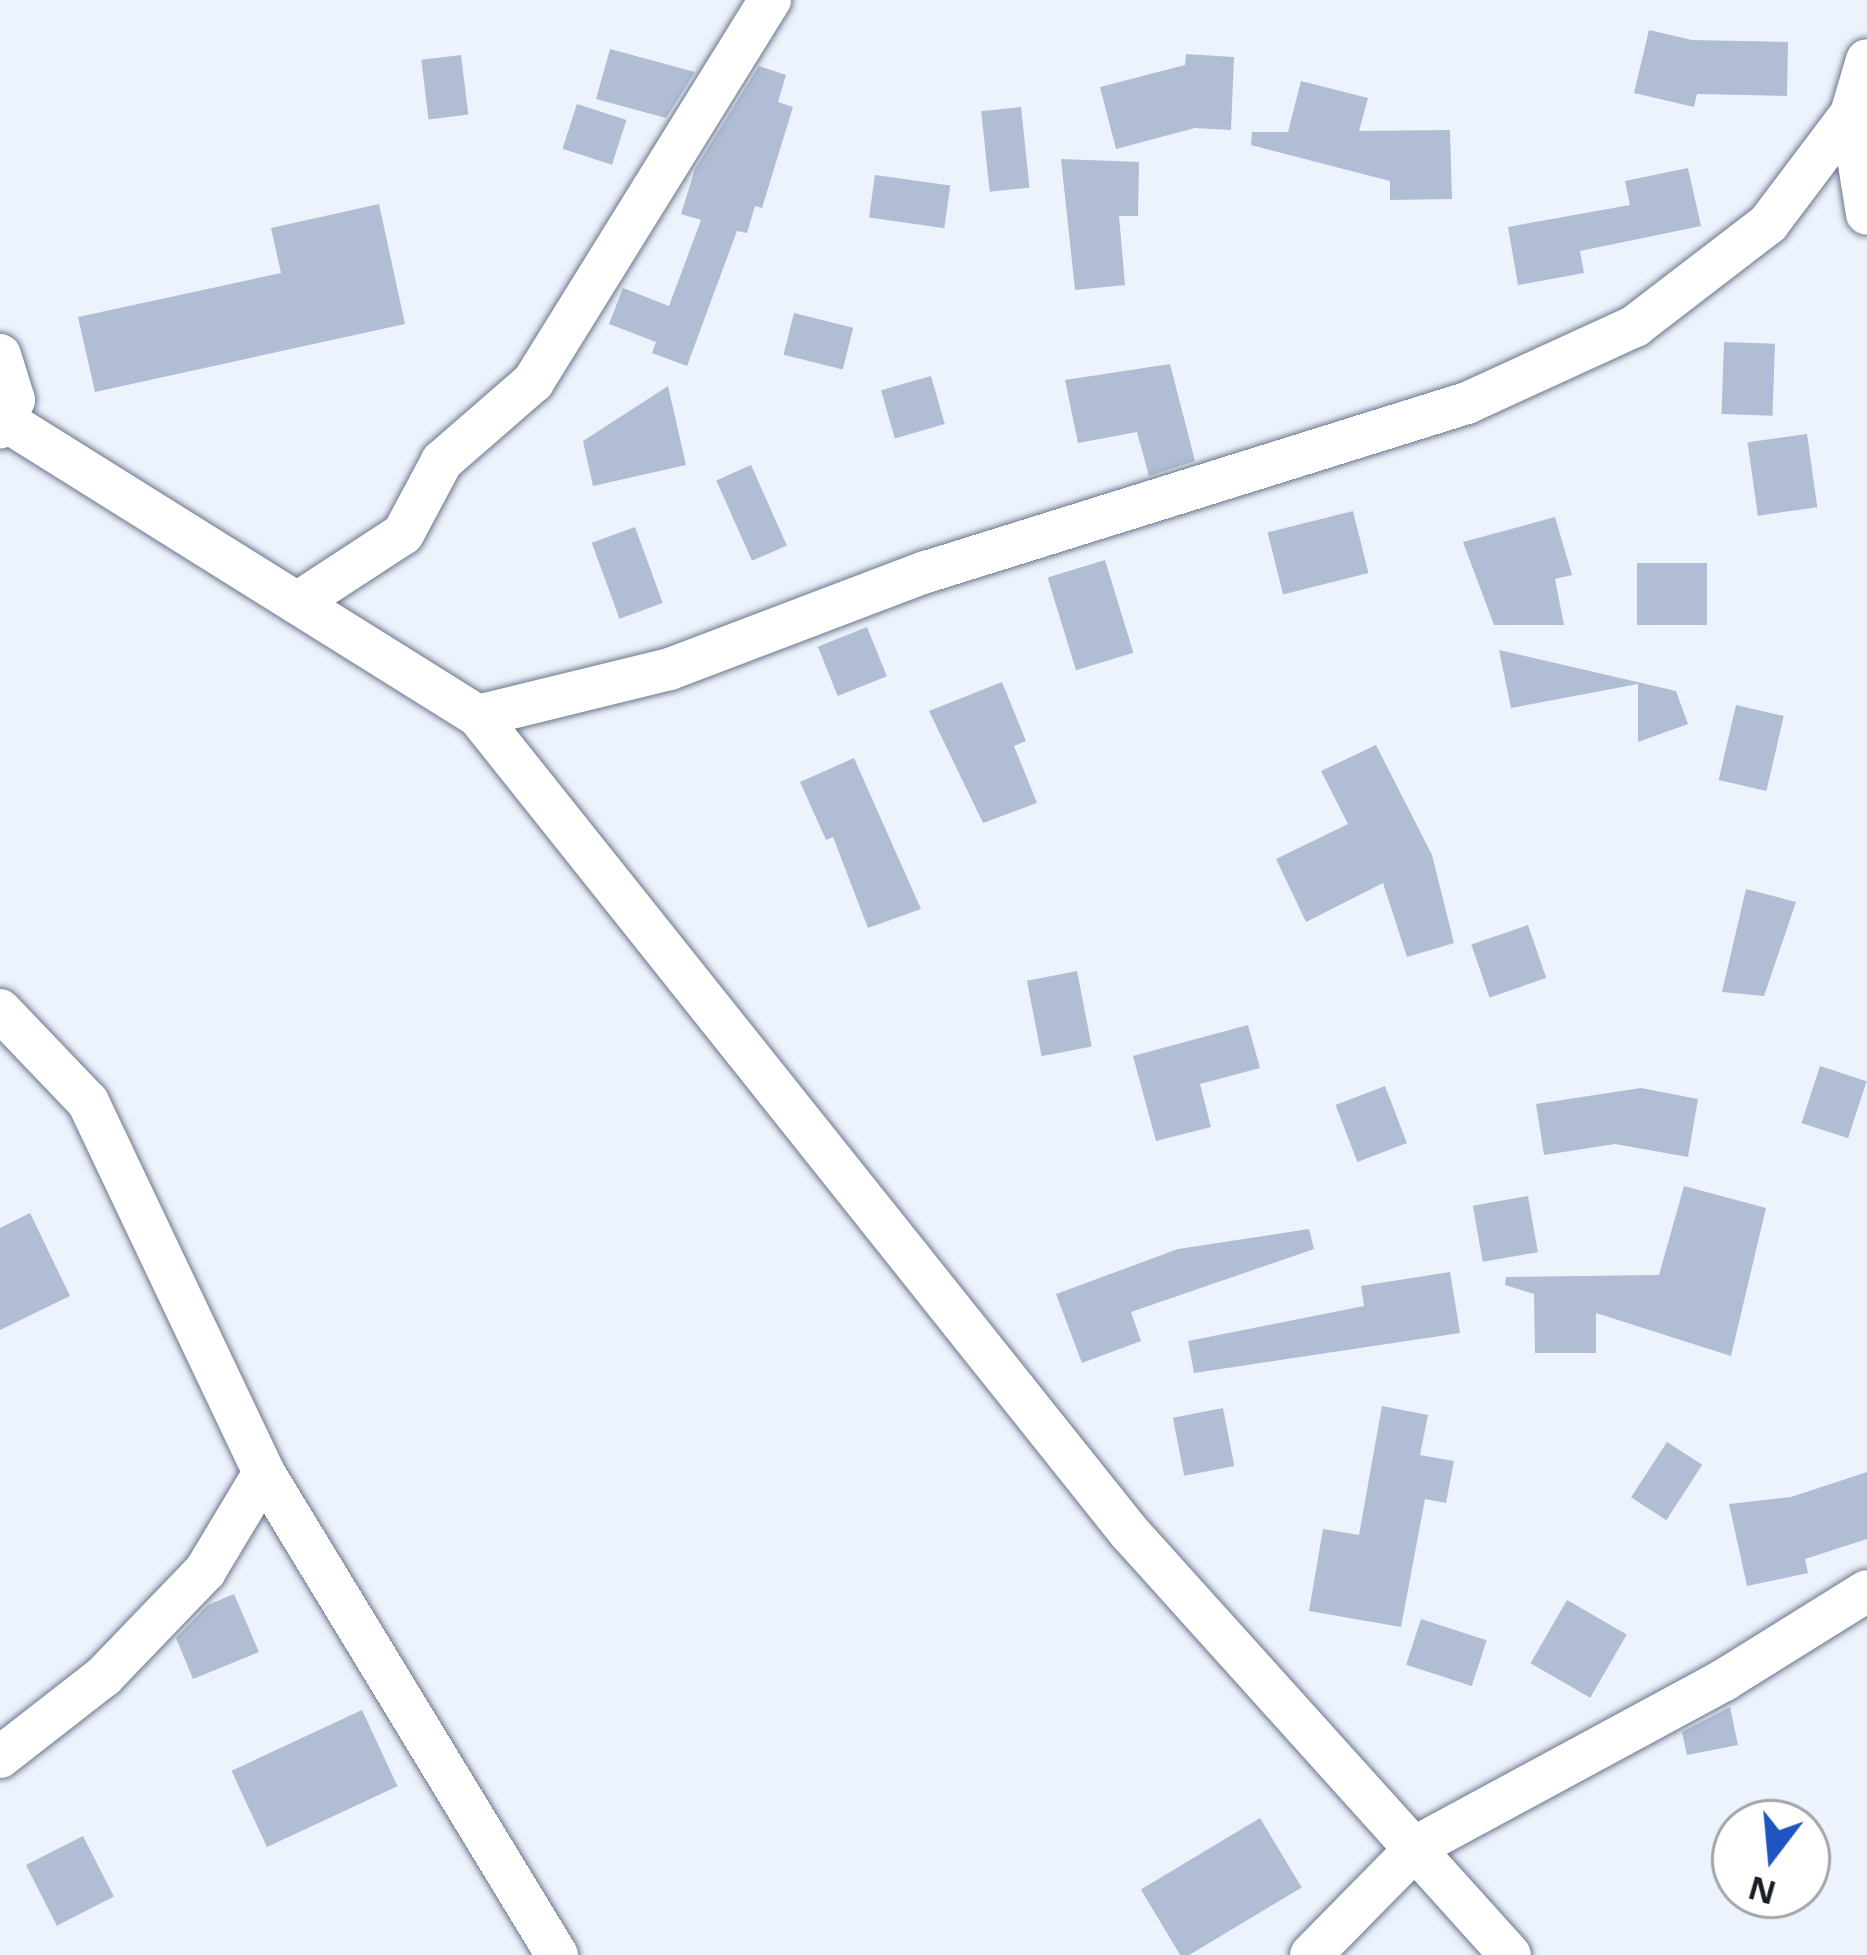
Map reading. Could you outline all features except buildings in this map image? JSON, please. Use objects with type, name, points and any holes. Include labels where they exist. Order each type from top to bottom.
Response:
[{"type":"street","points":[[297,603],[403,534],[442,461],[533,382],[770,0]]},
{"type":"street","points":[[478,716],[670,669],[926,572],[1467,404],[1635,326],[1768,224],[1851,114],[1867,61]]},
{"type":"street","points":[[1851,114],[1867,214]]},
{"type":"street","points":[[0,355],[13,378],[3,425],[478,716],[1130,1532],[1419,1845],[1510,1955]]},
{"type":"street","points":[[0,1010],[88,1102],[264,1473],[556,1955]]},
{"type":"street","points":[[0,1757],[104,1676],[205,1571],[264,1473]]},
{"type":"street","points":[[1311,1955],[1419,1845],[1724,1680],[1867,1591]]}]
